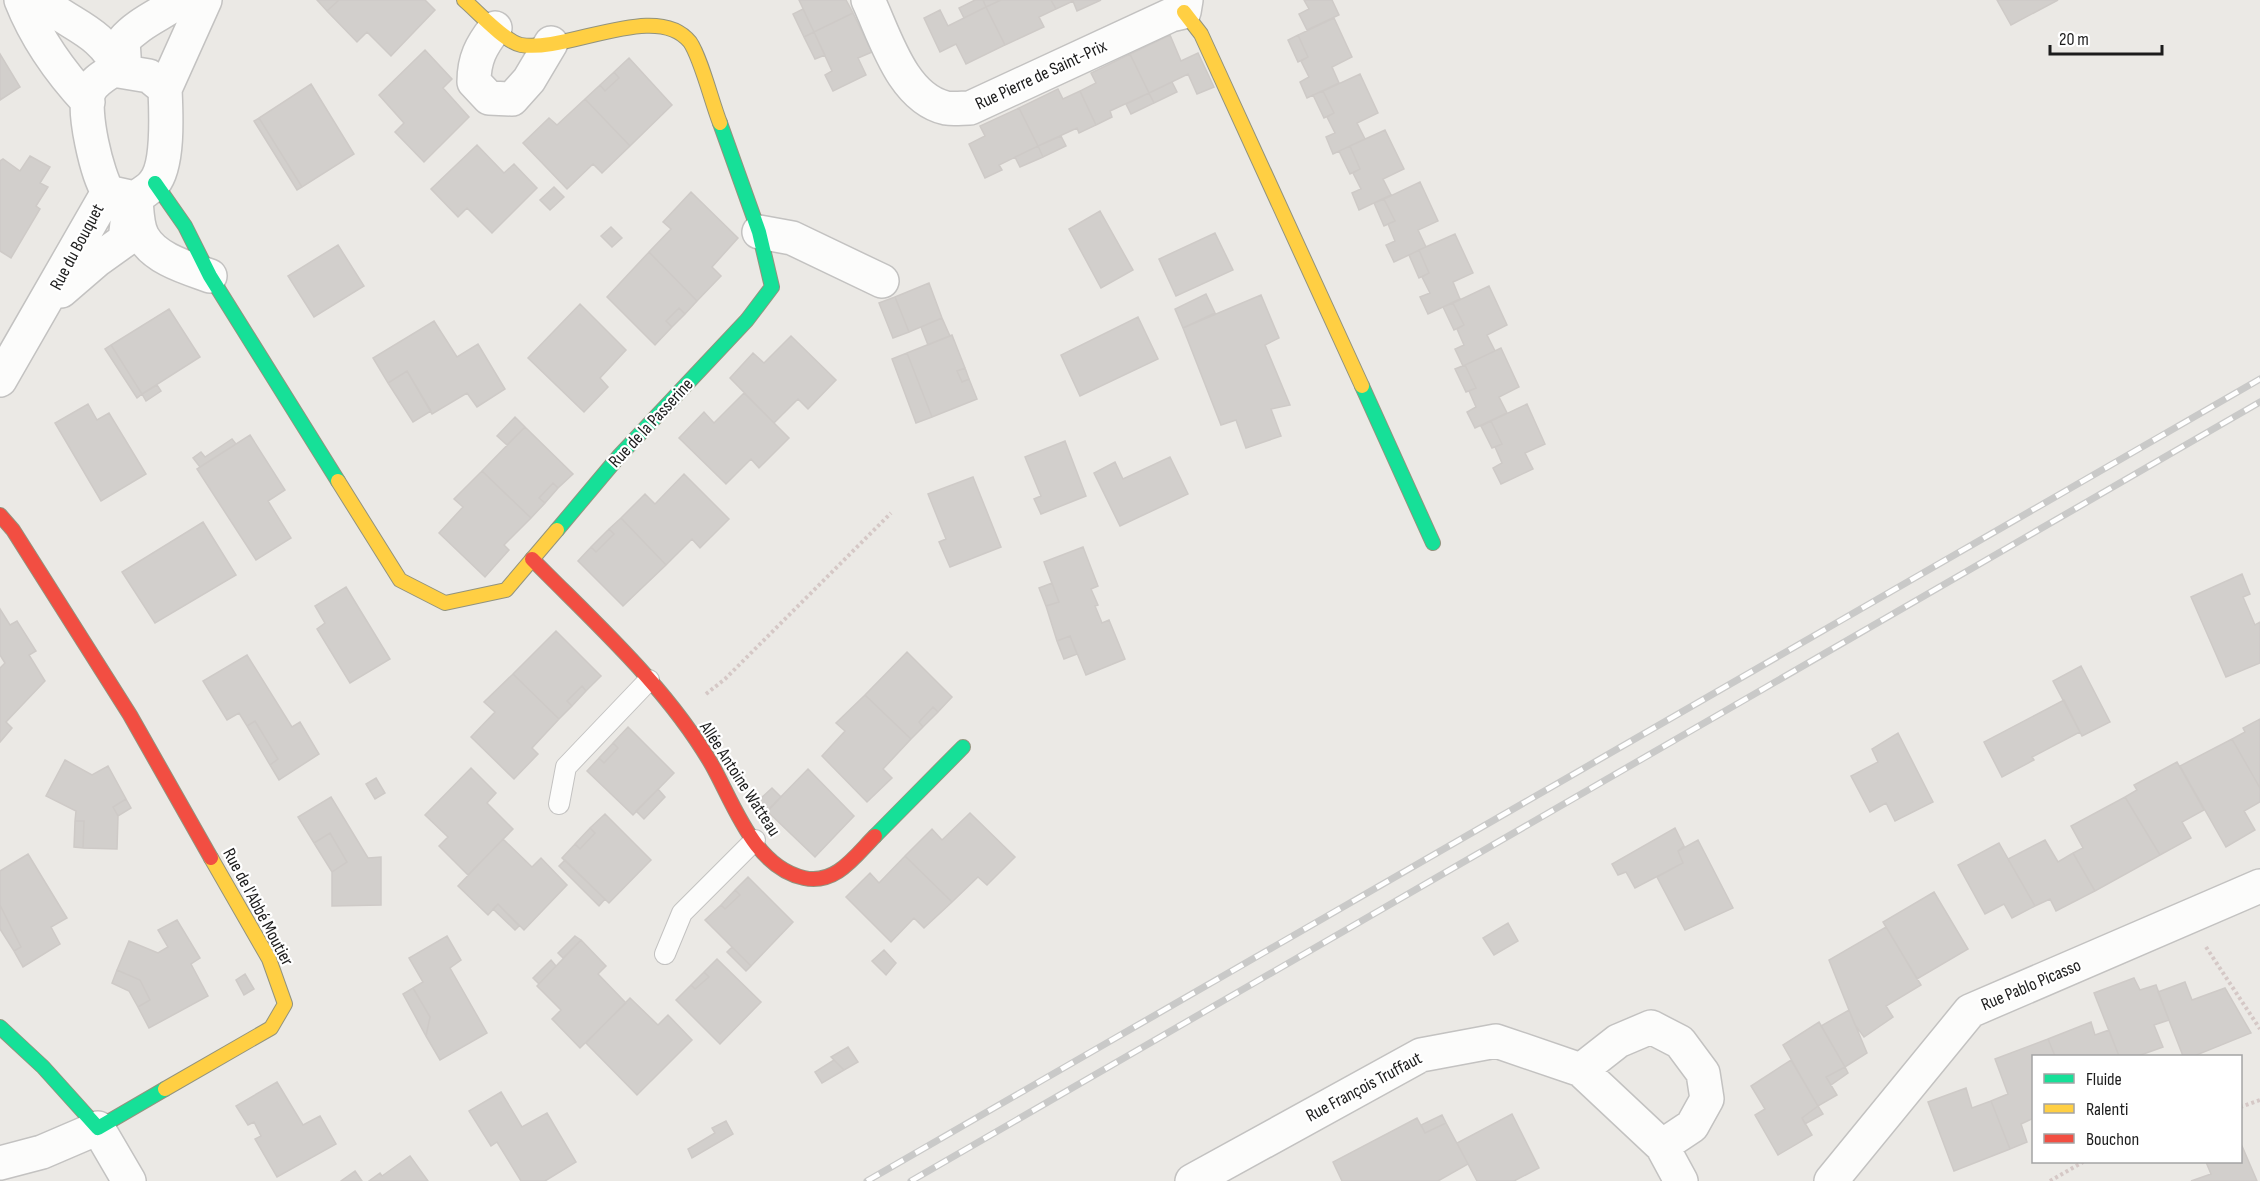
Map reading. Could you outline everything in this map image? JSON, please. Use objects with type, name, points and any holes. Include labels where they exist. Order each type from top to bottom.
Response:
[{"type":"street","points":[[21,0],[30,22],[64,76],[87,102]]},
{"type":"street","points":[[40,0],[52,10],[91,32],[112,53],[122,71]]},
{"type":"street","points":[[122,71],[123,41],[138,27],[156,18],[181,0]]},
{"type":"street","points":[[165,89],[148,76],[113,70],[98,80],[89,91],[86,109],[100,180],[132,193],[165,143],[165,89],[205,0]]},
{"type":"street","name":"Rue de la Passerine","points":[[132,193],[142,235],[151,248],[182,266],[210,276],[400,580],[445,603],[506,590],[620,455],[747,320],[772,287],[759,232],[690,41],[669,24],[635,22],[551,43],[520,45],[495,28],[464,0]]},
{"type":"street","name":"Rue Pierre de Saint-Prix","points":[[868,0],[897,62],[919,94],[946,108],[970,108],[1171,15],[1185,6]]},
{"type":"street","points":[[1185,6],[1235,106],[1433,543]]},
{"type":"street","points":[[495,28],[483,44],[474,63],[474,82],[489,98],[512,99],[529,80],[551,43]]},
{"type":"street","name":"Rue du Bouquet","points":[[0,381],[46,304],[124,240],[132,193]]},
{"type":"street","points":[[759,232],[792,238],[882,281]]},
{"type":"street","name":"Rue de l'Abbé Moutier","points":[[0,515],[13,530],[130,715],[269,959],[285,1004],[272,1028],[98,1128]]},
{"type":"street","name":"Allée Antoine Watteau","points":[[532,559],[649,680],[703,751],[755,840],[774,862],[808,881],[827,880],[840,871],[963,747]]},
{"type":"street","name":"Rue Pablo Picasso","points":[[1831,1181],[1970,1011],[2260,886]]},
{"type":"street","points":[[0,1027],[43,1067],[98,1128],[129,1181]]},
{"type":"street","points":[[1581,1070],[1618,1041],[1651,1027],[1680,1042],[1703,1073],[1707,1100],[1692,1125],[1662,1146]]},
{"type":"street","name":"Rue François Truffaut","points":[[1192,1181],[1421,1055],[1496,1041],[1581,1070],[1662,1146],[1681,1181]]},
{"type":"street","points":[[0,1163],[42,1152],[98,1128]]},
{"type":"lane","points":[[559,804],[566,767],[649,680]]},
{"type":"lane","points":[[665,954],[682,913],[755,840]]},
{"type":"path","points":[[678,717],[725,679],[891,513]]},
{"type":"path","points":[[2187,918],[2260,1029]]},
{"type":"path","points":[[2242,1107],[2260,1100]]},
{"type":"path","points":[[2050,1181],[2081,1163]]},
{"type":"building","points":[[317,0],[339,0],[327,11]]},
{"type":"building","points":[[339,0],[425,0],[435,10],[391,56],[367,32],[357,42],[327,11]]},
{"type":"building","points":[[799,0],[846,0],[853,13],[814,32]]},
{"type":"building","points":[[975,0],[983,0],[986,7],[964,18],[959,8]]},
{"type":"building","points":[[983,0],[1001,0],[986,7]]},
{"type":"building","points":[[1001,0],[1051,0],[1056,9],[1039,17],[1044,27],[1005,45],[986,7]]},
{"type":"building","points":[[1051,0],[1101,0],[1077,11],[1073,1],[1056,9]]},
{"type":"building","points":[[1304,0],[1332,0],[1339,15],[1307,30],[1299,14],[1309,9]]},
{"type":"building","points":[[1997,0],[2058,0],[2011,25]]},
{"type":"building","points":[[986,7],[1005,45],[966,64],[956,44],[940,52],[924,18],[940,10],[948,26]]},
{"type":"building","points":[[803,9],[814,32],[804,37],[793,14]]},
{"type":"building","points":[[853,13],[872,52],[858,58],[866,75],[833,91],[825,75],[832,71],[814,32]]},
{"type":"building","points":[[1334,18],[1352,57],[1332,67],[1339,83],[1307,98],[1300,82],[1309,77],[1301,61],[1308,57],[1298,35]]},
{"type":"building","points":[[814,32],[825,55],[815,59],[804,37]]},
{"type":"building","points":[[1170,35],[1181,61],[1198,53],[1214,87],[1197,94],[1188,74],[1149,93],[1130,54]]},
{"type":"building","points":[[1298,35],[1308,57],[1298,62],[1288,40]]},
{"type":"building","points":[[425,50],[452,79],[443,88],[469,117],[424,162],[395,132],[404,123],[379,95]]},
{"type":"building","points":[[0,54],[20,87],[0,100]]},
{"type":"building","points":[[1130,54],[1149,93],[1110,111],[1112,117],[1096,125],[1080,91],[1096,83],[1091,73]]},
{"type":"building","points":[[629,58],[672,105],[630,146],[585,99],[600,85],[605,91],[619,78],[614,72]]},
{"type":"building","points":[[614,72],[619,78],[605,91],[600,85]]},
{"type":"building","points":[[1360,74],[1378,113],[1357,123],[1365,139],[1333,154],[1326,137],[1335,133],[1327,117],[1334,113],[1323,91]]},
{"type":"building","points":[[1172,82],[1177,92],[1154,103],[1149,93]]},
{"type":"building","points":[[311,84],[354,154],[302,187],[259,118]]},
{"type":"building","points":[[1058,89],[1063,99],[1080,91],[1096,125],[1079,133],[1077,128],[1038,146],[1019,108]]},
{"type":"building","points":[[1323,91],[1334,113],[1324,118],[1313,95]]},
{"type":"building","points":[[1149,93],[1154,103],[1131,114],[1126,104]]},
{"type":"building","points":[[585,99],[630,146],[602,173],[593,164],[567,189],[523,143],[549,118],[557,125]]},
{"type":"building","points":[[1019,108],[1038,146],[999,165],[1002,170],[985,178],[969,144],[985,136],[980,126]]},
{"type":"building","points":[[259,118],[302,187],[297,190],[254,121]]},
{"type":"building","points":[[1385,130],[1404,169],[1383,179],[1391,195],[1359,210],[1352,193],[1361,189],[1353,173],[1360,169],[1350,146]]},
{"type":"building","points":[[1061,136],[1066,146],[1043,157],[1038,146]]},
{"type":"building","points":[[477,145],[504,173],[514,164],[537,188],[492,233],[467,208],[458,217],[431,189]]},
{"type":"building","points":[[1038,146],[1043,157],[1020,167],[1015,157]]},
{"type":"building","points":[[1350,146],[1360,169],[1350,174],[1339,151]]},
{"type":"building","points":[[30,156],[50,167],[40,183],[48,187],[36,206],[40,209],[11,258],[0,251],[0,161],[3,159],[20,171]]},
{"type":"building","points":[[1420,182],[1438,221],[1418,230],[1426,247],[1394,262],[1386,245],[1395,241],[1388,224],[1395,221],[1384,199]]},
{"type":"building","points":[[554,187],[564,197],[550,210],[540,200]]},
{"type":"building","points":[[691,192],[738,238],[712,267],[721,276],[697,301],[649,252],[671,229],[663,222]]},
{"type":"building","points":[[1384,199],[1395,221],[1384,226],[1374,203]]},
{"type":"building","points":[[1100,211],[1133,270],[1101,288],[1069,229]]},
{"type":"building","points":[[611,227],[622,238],[612,247],[601,236]]},
{"type":"building","points":[[1215,233],[1233,270],[1176,296],[1159,259]]},
{"type":"building","points":[[1455,234],[1473,273],[1453,282],[1460,299],[1428,314],[1420,297],[1430,293],[1422,277],[1429,273],[1419,250]]},
{"type":"building","points":[[338,245],[364,286],[314,317],[288,276]]},
{"type":"building","points":[[1419,250],[1429,273],[1419,278],[1409,255]]},
{"type":"building","points":[[649,252],[697,301],[685,314],[679,308],[666,321],[672,327],[655,345],[607,297]]},
{"type":"building","points":[[929,283],[942,318],[909,332],[895,297]]},
{"type":"building","points":[[1489,286],[1507,325],[1487,335],[1495,351],[1463,366],[1455,349],[1464,345],[1457,329],[1464,325],[1453,303]]},
{"type":"building","points":[[1206,294],[1215,313],[1183,328],[1175,309]]},
{"type":"building","points":[[1261,295],[1279,338],[1265,345],[1290,405],[1271,409],[1281,436],[1246,448],[1236,420],[1221,425],[1183,328]]},
{"type":"building","points":[[895,297],[909,332],[893,338],[879,303]]},
{"type":"building","points":[[1453,303],[1464,325],[1454,330],[1443,307]]},
{"type":"building","points":[[580,304],[626,350],[600,378],[608,387],[584,412],[528,358]]},
{"type":"building","points":[[679,308],[685,314],[672,327],[666,321]]},
{"type":"building","points":[[169,309],[200,357],[142,394],[111,345]]},
{"type":"building","points":[[1138,317],[1158,359],[1080,396],[1061,355]]},
{"type":"building","points":[[942,318],[950,336],[928,345],[921,327]]},
{"type":"building","points":[[434,321],[457,357],[478,344],[505,389],[477,407],[467,393],[432,414],[407,371],[388,383],[373,358]]},
{"type":"building","points":[[952,335],[965,368],[957,371],[962,382],[969,379],[977,399],[932,417],[907,353]]},
{"type":"building","points":[[791,336],[836,380],[808,409],[798,399],[774,423],[730,378],[753,353],[764,363]]},
{"type":"building","points":[[111,345],[142,394],[137,398],[105,349]]},
{"type":"building","points":[[1501,348],[1519,387],[1499,397],[1507,413],[1475,428],[1467,412],[1476,407],[1469,391],[1476,388],[1465,365]]},
{"type":"building","points":[[907,353],[932,417],[916,423],[892,359]]},
{"type":"building","points":[[1465,365],[1476,388],[1466,392],[1455,369]]},
{"type":"building","points":[[965,368],[969,379],[962,382],[957,371]]},
{"type":"building","points":[[407,371],[431,411],[413,422],[388,383]]},
{"type":"building","points":[[157,385],[161,391],[146,401],[142,394]]},
{"type":"building","points":[[744,393],[789,438],[759,468],[751,459],[726,484],[679,438],[704,412],[714,423]]},
{"type":"building","points":[[88,404],[97,420],[109,413],[146,474],[101,501],[55,423]]},
{"type":"building","points":[[1527,404],[1545,444],[1525,453],[1533,469],[1501,484],[1493,468],[1502,463],[1495,447],[1502,444],[1491,421]]},
{"type":"building","points":[[515,417],[525,427],[507,445],[497,436]]},
{"type":"building","points":[[1491,421],[1502,444],[1492,448],[1481,426]]},
{"type":"building","points":[[525,427],[573,474],[558,488],[553,483],[539,498],[545,503],[531,518],[482,471]]},
{"type":"building","points":[[250,435],[285,490],[268,501],[291,538],[256,560],[197,469]]},
{"type":"building","points":[[232,439],[236,444],[200,467],[193,458],[201,452],[205,457]]},
{"type":"building","points":[[1065,441],[1086,496],[1041,514],[1034,499],[1041,496],[1025,457]]},
{"type":"building","points":[[1170,457],[1188,494],[1120,526],[1094,473],[1115,462],[1123,479]]},
{"type":"building","points":[[482,471],[531,518],[504,545],[509,550],[485,577],[439,533],[463,507],[454,499]]},
{"type":"building","points":[[684,474],[729,519],[700,548],[692,539],[666,565],[621,518],[645,494],[655,504]]},
{"type":"building","points":[[973,477],[1001,547],[950,567],[939,542],[946,539],[928,494]]},
{"type":"building","points":[[553,483],[558,488],[545,503],[539,498]]},
{"type":"building","points":[[621,518],[666,565],[623,606],[578,561],[591,547],[596,552],[614,534],[609,529]]},
{"type":"building","points":[[203,522],[236,575],[155,623],[122,572]]},
{"type":"building","points":[[609,529],[614,534],[596,552],[591,547]]},
{"type":"building","points":[[1083,547],[1098,586],[1091,589],[1098,605],[1095,606],[1102,623],[1109,620],[1125,659],[1086,675],[1070,636],[1057,641],[1046,606],[1059,602],[1044,562]]},
{"type":"building","points":[[2242,574],[2250,594],[2243,597],[2255,625],[2260,622],[2260,663],[2226,677],[2191,597]]},
{"type":"building","points":[[1052,583],[1059,602],[1046,606],[1039,588]]},
{"type":"building","points":[[346,587],[390,659],[350,683],[317,629],[325,623],[315,606]]},
{"type":"building","points":[[0,609],[10,625],[17,621],[36,651],[29,655],[45,681],[6,722],[12,728],[0,742],[0,668],[5,663],[0,655]]},
{"type":"building","points":[[556,631],[601,676],[586,691],[582,686],[567,701],[572,706],[559,719],[513,674]]},
{"type":"building","points":[[1070,636],[1077,654],[1064,659],[1057,641]]},
{"type":"building","points":[[907,652],[952,697],[938,712],[933,707],[919,722],[923,727],[911,739],[865,695]]},
{"type":"building","points":[[247,655],[292,727],[300,722],[319,754],[279,780],[270,765],[278,759],[255,721],[247,726],[239,713],[227,720],[203,681]]},
{"type":"building","points":[[2081,666],[2110,722],[2082,736],[2053,681]]},
{"type":"building","points":[[513,674],[559,719],[532,748],[538,754],[514,779],[471,737],[495,712],[484,702]]},
{"type":"building","points":[[582,686],[586,691],[572,706],[567,701]]},
{"type":"building","points":[[865,695],[911,739],[883,769],[892,778],[867,802],[822,756],[845,731],[836,723]]},
{"type":"building","points":[[2064,700],[2080,732],[2032,757],[2034,760],[2002,777],[1984,742]]},
{"type":"building","points":[[933,707],[938,712],[923,727],[919,722]]},
{"type":"building","points":[[2260,719],[2260,788],[2232,739],[2245,732],[2243,728]]},
{"type":"building","points":[[255,721],[278,759],[270,765],[247,726]]},
{"type":"building","points":[[628,727],[674,773],[633,815],[587,771],[599,758],[604,763],[618,748],[613,743]]},
{"type":"building","points":[[1898,733],[1933,802],[1895,821],[1886,803],[1870,812],[1851,776],[1878,762],[1872,749]]},
{"type":"building","points":[[2232,739],[2260,788],[2260,802],[2244,811],[2255,830],[2226,847],[2180,766]]},
{"type":"building","points":[[613,743],[618,748],[604,763],[599,758]]},
{"type":"building","points":[[65,760],[92,775],[108,766],[126,799],[113,807],[118,816],[117,849],[83,848],[84,821],[75,821],[76,811],[46,796]]},
{"type":"building","points":[[2177,762],[2204,810],[2182,822],[2191,838],[2160,855],[2125,797],[2137,790],[2134,785]]},
{"type":"building","points":[[471,768],[496,793],[487,803],[513,829],[468,875],[439,846],[448,837],[425,815]]},
{"type":"building","points":[[808,769],[854,816],[815,857],[767,811]]},
{"type":"building","points":[[376,778],[385,793],[375,799],[366,784]]},
{"type":"building","points":[[772,788],[781,797],[766,813],[759,800]]},
{"type":"building","points":[[658,789],[665,797],[644,819],[636,811]]},
{"type":"building","points":[[331,797],[368,858],[381,857],[381,905],[332,906],[332,872],[347,862],[330,833],[314,843],[298,817]]},
{"type":"building","points":[[2125,797],[2160,855],[2095,891],[2073,853],[2083,848],[2071,826]]},
{"type":"building","points":[[126,799],[131,808],[118,816],[113,807]]},
{"type":"building","points":[[970,813],[1015,857],[987,885],[978,877],[952,902],[905,856],[932,829],[942,840]]},
{"type":"building","points":[[605,814],[651,860],[609,903],[562,858],[575,844],[580,849],[595,833],[590,828]]},
{"type":"building","points":[[75,821],[84,821],[83,848],[74,847]]},
{"type":"building","points":[[590,828],[595,833],[580,849],[575,844]]},
{"type":"building","points":[[1675,828],[1684,846],[1678,851],[1683,863],[1635,888],[1626,872],[1618,875],[1612,864]]},
{"type":"building","points":[[330,833],[347,862],[332,872],[314,843]]},
{"type":"building","points":[[503,839],[532,867],[541,858],[567,885],[524,930],[498,904],[488,915],[458,886]]},
{"type":"building","points":[[1698,840],[1733,908],[1685,930],[1657,877],[1683,863],[1678,851]]},
{"type":"building","points":[[2045,840],[2058,862],[2073,853],[2095,891],[2056,911],[2050,899],[2035,906],[2008,859]]},
{"type":"building","points":[[1999,843],[2035,906],[2012,918],[2004,904],[1985,914],[1958,865]]},
{"type":"building","points":[[28,854],[67,918],[51,927],[60,944],[23,967],[14,951],[21,947],[0,905],[0,871]]},
{"type":"building","points":[[905,856],[952,902],[924,928],[914,918],[891,942],[846,897],[870,873],[879,883]]},
{"type":"building","points":[[565,860],[605,899],[599,906],[559,866]]},
{"type":"building","points":[[748,877],[793,922],[751,966],[705,920],[721,905],[725,909],[740,895],[735,890]]},
{"type":"building","points":[[735,890],[740,895],[725,909],[721,905]]},
{"type":"building","points":[[1934,892],[1968,949],[1917,979],[1883,922]]},
{"type":"building","points":[[498,904],[519,926],[515,930],[493,909]]},
{"type":"building","points":[[0,905],[21,947],[14,951],[0,929]]},
{"type":"building","points":[[177,920],[200,958],[191,964],[208,996],[149,1028],[138,1007],[150,1000],[140,980],[117,970],[129,941],[158,953],[168,947],[158,930]]},
{"type":"building","points":[[1508,923],[1518,941],[1494,955],[1483,938]]},
{"type":"building","points":[[1886,927],[1921,985],[1886,1006],[1893,1017],[1864,1037],[1855,1025],[1829,960]]},
{"type":"building","points":[[447,936],[461,960],[450,968],[487,1033],[440,1060],[426,1036],[430,1017],[413,988],[423,982],[409,958]]},
{"type":"building","points":[[575,936],[581,940],[563,958],[558,953]]},
{"type":"building","points":[[581,940],[606,966],[598,974],[626,1003],[580,1048],[552,1019],[561,1010],[537,986]]},
{"type":"building","points":[[732,947],[751,966],[746,971],[727,952]]},
{"type":"building","points":[[884,950],[896,963],[886,975],[872,961]]},
{"type":"building","points":[[717,959],[761,1002],[720,1044],[676,1000],[691,985],[695,989],[709,977],[704,972]]},
{"type":"building","points":[[551,960],[556,966],[539,984],[533,978]]},
{"type":"building","points":[[117,970],[140,980],[150,1000],[138,1007],[129,991],[112,983]]},
{"type":"building","points":[[704,972],[709,977],[695,989],[691,985]]},
{"type":"building","points":[[245,974],[254,989],[244,995],[236,980]]},
{"type":"building","points":[[2134,978],[2140,990],[2156,985],[2169,1020],[2154,1025],[2163,1047],[2141,1055],[2119,1055],[2094,993]]},
{"type":"building","points":[[2185,982],[2192,1000],[2225,988],[2251,1033],[2196,1055],[2183,1055],[2158,992]]},
{"type":"building","points":[[413,988],[430,1017],[426,1036],[403,994]]},
{"type":"building","points":[[630,998],[658,1025],[668,1015],[692,1040],[637,1095],[586,1043]]},
{"type":"building","points":[[1849,1010],[1867,1053],[1845,1067],[1821,1026]]},
{"type":"building","points":[[1819,1022],[1845,1067],[1826,1077],[1837,1095],[1818,1106],[1783,1045]]},
{"type":"building","points":[[2091,1022],[2095,1035],[2109,1030],[2119,1055],[2055,1055],[2048,1039]]},
{"type":"building","points":[[2048,1039],[2055,1055],[2032,1055],[2032,1119],[2021,1124],[2027,1142],[2010,1149],[1991,1101],[2008,1094],[1995,1059]]},
{"type":"building","points":[[848,1047],[858,1062],[844,1070],[831,1057]]},
{"type":"building","points":[[834,1060],[844,1070],[822,1083],[815,1072]]},
{"type":"building","points":[[1791,1060],[1818,1106],[1802,1118],[1812,1135],[1778,1155],[1755,1115],[1765,1109],[1751,1086]]},
{"type":"building","points":[[1845,1067],[1848,1073],[1831,1085],[1826,1077]]},
{"type":"building","points":[[277,1082],[303,1125],[320,1116],[336,1144],[277,1177],[255,1139],[261,1136],[254,1122],[248,1125],[236,1106]]},
{"type":"building","points":[[1966,1088],[1972,1108],[1991,1101],[2010,1149],[1954,1171],[1928,1102]]},
{"type":"building","points":[[501,1092],[522,1127],[547,1113],[576,1162],[545,1181],[521,1181],[497,1142],[491,1146],[469,1111]]},
{"type":"building","points":[[1818,1106],[1823,1114],[1805,1124],[1802,1118]]},
{"type":"building","points":[[1512,1114],[1539,1168],[1514,1181],[1477,1181],[1457,1143]]},
{"type":"building","points":[[1442,1115],[1446,1123],[1425,1133],[1421,1125]]},
{"type":"building","points":[[1417,1118],[1425,1133],[1446,1123],[1468,1164],[1438,1181],[1342,1181],[1333,1162]]},
{"type":"building","points":[[726,1121],[733,1134],[692,1158],[688,1149],[715,1133],[712,1128]]},
{"type":"building","points":[[2242,1146],[2257,1181],[2191,1181],[2211,1174],[2206,1163],[2242,1163]]},
{"type":"building","points":[[410,1156],[428,1181],[369,1181],[380,1173],[382,1176]]},
{"type":"building","points":[[355,1171],[362,1181],[341,1181]]},
{"type":"railway","points":[[867,1181],[2260,379]]},
{"type":"railway","points":[[911,1181],[2260,402]]},
{"type":"traffic: fast","points":[[557,530],[620,455],[747,320],[772,287],[759,232],[720,123]]},
{"type":"traffic: fast","points":[[155,183],[185,226],[210,276],[338,481]]},
{"type":"traffic: fast","points":[[1362,386],[1433,543]]},
{"type":"traffic: fast","points":[[875,836],[963,747]]},
{"type":"traffic: fast","points":[[0,1027],[43,1067],[98,1128],[165,1089]]},
{"type":"traffic: slow","points":[[464,0],[499,32],[514,43],[521,45],[562,42],[634,27],[656,26],[675,30],[690,42],[694,49],[720,123]]},
{"type":"traffic: slow","points":[[1184,12],[1201,34],[1362,386]]},
{"type":"traffic: slow","points":[[338,481],[400,580],[445,603],[506,590],[557,530]]},
{"type":"traffic: slow","points":[[165,1089],[271,1028],[285,1004],[269,959],[211,858]]},
{"type":"traffic: jam","points":[[0,515],[13,530],[130,715],[211,858]]},
{"type":"traffic: jam","points":[[532,559],[629,657],[674,709],[712,765],[748,832],[772,861],[787,872],[804,878],[826,877],[844,867],[875,836]]}]
